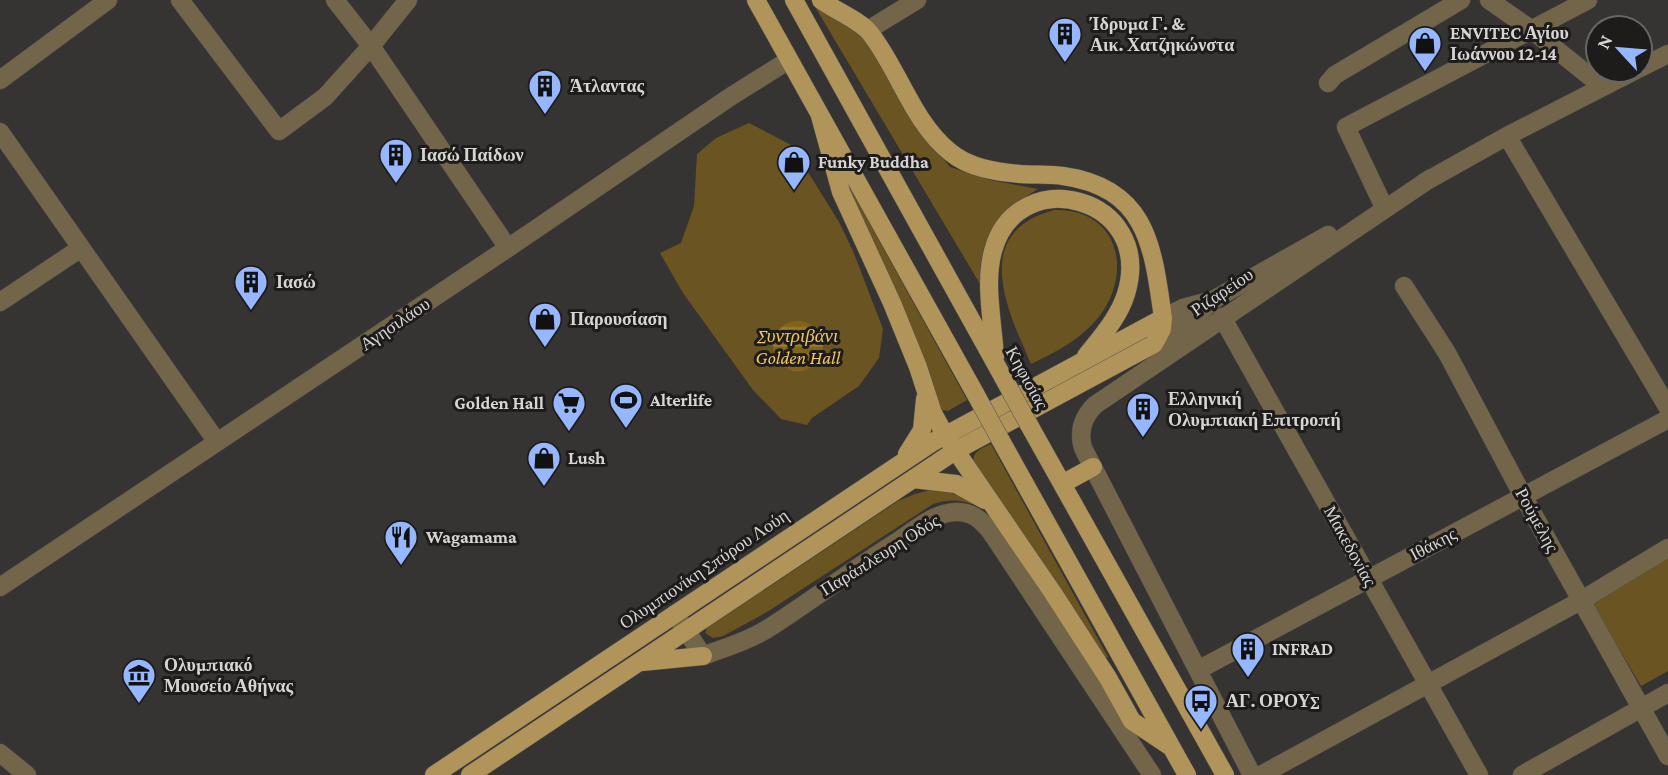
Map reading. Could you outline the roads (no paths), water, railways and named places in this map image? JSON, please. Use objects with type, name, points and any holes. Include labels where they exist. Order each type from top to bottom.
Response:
[{"type":"main road","points":[[756,0],[1187,775]]},
{"type":"main road","name":"Κηφισίας","points":[[794,0],[1000,372],[1023,420],[1062,484],[1225,775]]},
{"type":"main road","points":[[828,3],[868,30],[923,121],[938,140],[959,159],[1005,173],[1080,179],[1108,190],[1133,211],[1149,242],[1163,318],[1162,329],[1154,344]]},
{"type":"main road","points":[[820,116],[841,192],[882,280],[944,435],[1101,667],[1132,721],[1171,747]]},
{"type":"main road","points":[[1000,372],[990,284],[993,249],[1010,220],[1024,209],[1056,198],[1073,199],[1100,209],[1119,229],[1126,241],[1130,258],[1126,294],[1120,310],[1082,362]]},
{"type":"main road","name":"Ριζαρείου","points":[[1002,403],[1163,318]]},
{"type":"main road","name":"Ριζαρείου","points":[[1023,420],[1154,344]]},
{"type":"main road","points":[[902,462],[922,430],[925,407],[923,385]]},
{"type":"main road","name":"Ολυμπιονίκη Σπύρου Λούη","points":[[434,775],[902,462],[1002,403]]},
{"type":"main road","points":[[470,775],[955,451],[1023,420]]},
{"type":"main road","points":[[1062,484],[1093,467]]},
{"type":"main road","points":[[913,479],[956,484],[969,489],[993,507]]},
{"type":"main road","points":[[639,663],[703,656]]},
{"type":"street","points":[[0,80],[108,0]]},
{"type":"street","points":[[180,0],[279,131],[325,97],[408,0]]},
{"type":"street","points":[[335,0],[371,46],[508,248]]},
{"type":"street","points":[[868,30],[917,0]]},
{"type":"street","points":[[1328,83],[1335,75],[1461,0]]},
{"type":"street","points":[[1489,0],[1532,30],[1603,87]]},
{"type":"street","points":[[1383,205],[1346,127],[1588,0]]},
{"type":"street","name":"Αγησιλάου","points":[[0,587],[789,60]]},
{"type":"street","name":"Ριζαρείου","points":[[1163,318],[1183,308],[1213,300],[1507,136],[1609,84]]},
{"type":"street","points":[[0,132],[217,442]]},
{"type":"street","points":[[1507,136],[1668,408]]},
{"type":"street","name":"Ριζαρείου","points":[[1252,775],[1093,467],[1080,438],[1082,424],[1088,412],[1222,317],[1431,178]]},
{"type":"street","points":[[0,302],[81,248]]},
{"type":"street","name":"Ρούμελης","points":[[1404,286],[1447,353],[1523,496],[1668,756]]},
{"type":"street","name":"Ριζαρείου","points":[[1154,344],[1191,323],[1213,300]]},
{"type":"street","name":"Μακεδονίας","points":[[1222,317],[1479,775]]},
{"type":"street","name":"Ιθάκης","points":[[1198,670],[1668,418]]},
{"type":"street","name":"Παράπλευρη Οδός","points":[[703,656],[740,643],[770,628],[934,518],[966,512],[980,520],[991,532],[1152,775]]},
{"type":"street","points":[[1261,775],[1581,600],[1668,548]]},
{"type":"street","points":[[675,614],[703,656]]},
{"type":"street","points":[[1522,775],[1668,693]]},
{"type":"street","points":[[0,753],[27,775]]},
{"type":"water","name":"Συντριβάνι Golden Hall","points":[[798,321],[816,328],[823,346],[816,364],[798,371],[780,364],[773,346],[780,328]]},
{"type":"place","name":"Ίδρυμα Γ. & Αικ. Χατζηκώνστα","points":[[1065,64]]},
{"type":"place","name":"ENVITEC Αγίου Ιωάννου 12-14","points":[[1425,73]]},
{"type":"place","name":"Άτλαντας","points":[[545,116]]},
{"type":"place","name":"Ιασώ Παίδων","points":[[396,185]]},
{"type":"place","name":"Funky Buddha","points":[[794,192]]},
{"type":"place","name":"Ιασώ","points":[[251,312]]},
{"type":"place","name":"Παρουσίαση","points":[[545,349]]},
{"type":"place","name":"Alterlife","points":[[626,430]]},
{"type":"place","name":"Golden Hall","points":[[569,433]]},
{"type":"place","name":"Ελληνική Ολυμπιακή Επιτροπή","points":[[1143,439]]},
{"type":"place","name":"Lush","points":[[544,488]]},
{"type":"place","name":"Wagamama","points":[[401,567]]},
{"type":"place","name":"INFRAD","points":[[1248,679]]},
{"type":"place","name":"Ολυμπιακό Μουσείο Αθήνας","points":[[139,705]]},
{"type":"place","name":"ΑΓ. ΟΡΟΥΣ","points":[[1201,731]]}]
